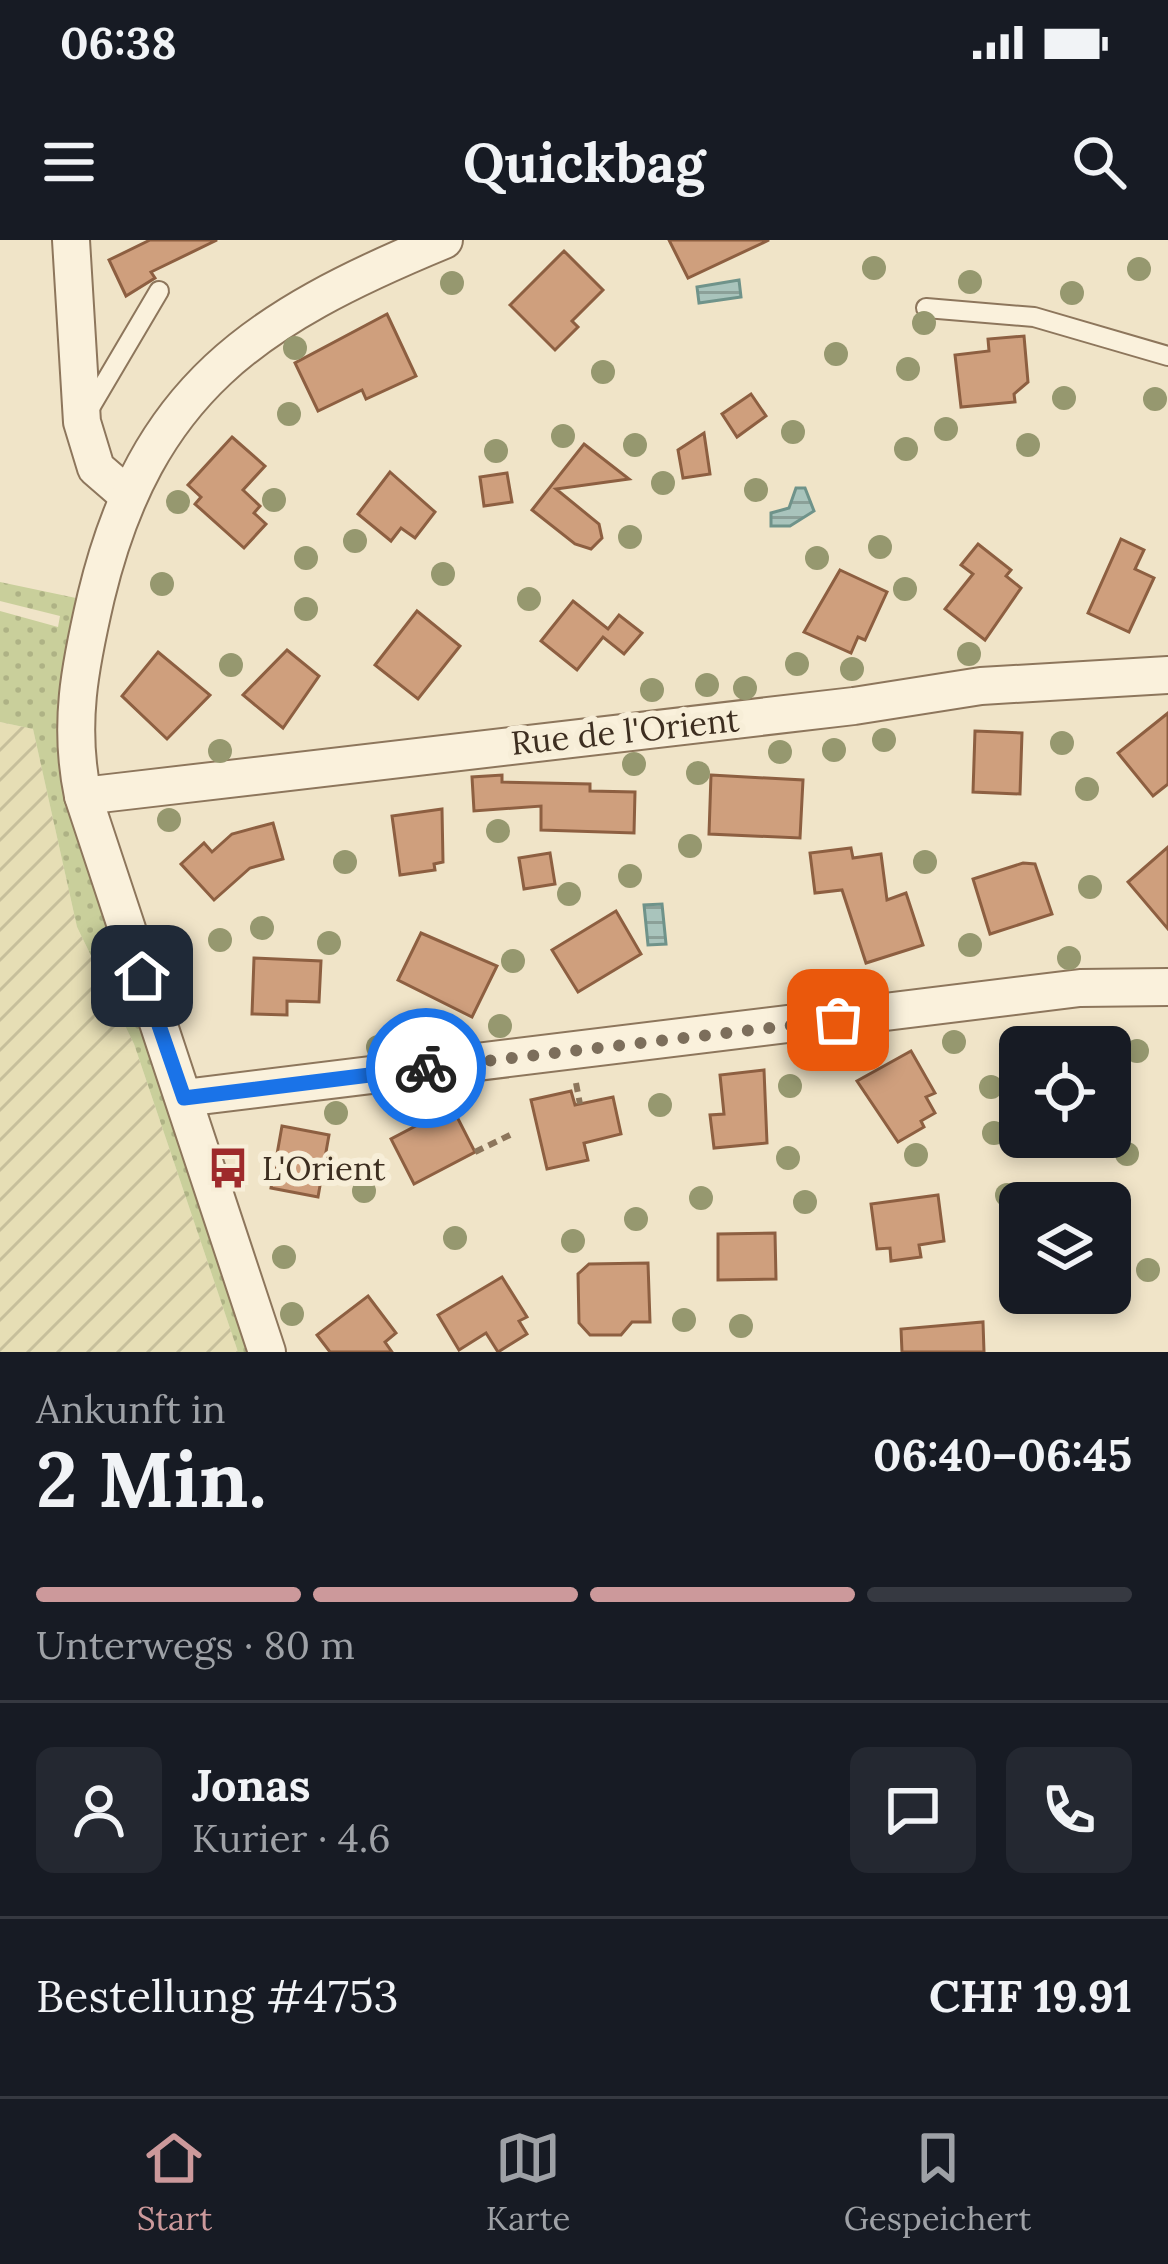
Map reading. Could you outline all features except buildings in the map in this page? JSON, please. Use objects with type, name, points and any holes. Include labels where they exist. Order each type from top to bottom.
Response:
[{"type":"street","points":[[71,240],[82,422],[96,468],[126,494]]},
{"type":"street","points":[[267,1352],[83,796],[75,756],[79,671],[126,494],[155,442],[262,333],[308,301],[444,240]]},
{"type":"street","name":"Rue de l'Orient","points":[[83,796],[854,706],[981,686],[1168,675]]},
{"type":"street","points":[[184,1098],[1080,988],[1168,987]]},
{"type":"lane","points":[[82,422],[159,291]]},
{"type":"lane","points":[[926,308],[1034,317],[1168,356]]},
{"type":"path","points":[[475,1152],[512,1134]]},
{"type":"shaded area","points":[[0,722],[33,729],[77,927],[134,1044],[238,1352],[0,1352]]},
{"type":"green space","points":[[0,582],[95,602],[74,705],[267,1352],[238,1352],[134,1044],[77,927],[33,729],[0,722],[0,611],[58,627],[60,616],[0,601]]},
{"type":"water","points":[[739,280],[741,297],[699,303],[697,287]]},
{"type":"water","points":[[796,488],[805,488],[814,511],[790,526],[771,526],[771,513],[789,508]]},
{"type":"water","points":[[662,904],[666,944],[648,945],[644,905]]},
{"type":"way so far","points":[[426,1068],[838,1020]]},
{"type":"place","name":"L'Orient","points":[[228,1168]]},
{"type":"route","points":[[142,976],[184,1098],[426,1068]]}]
